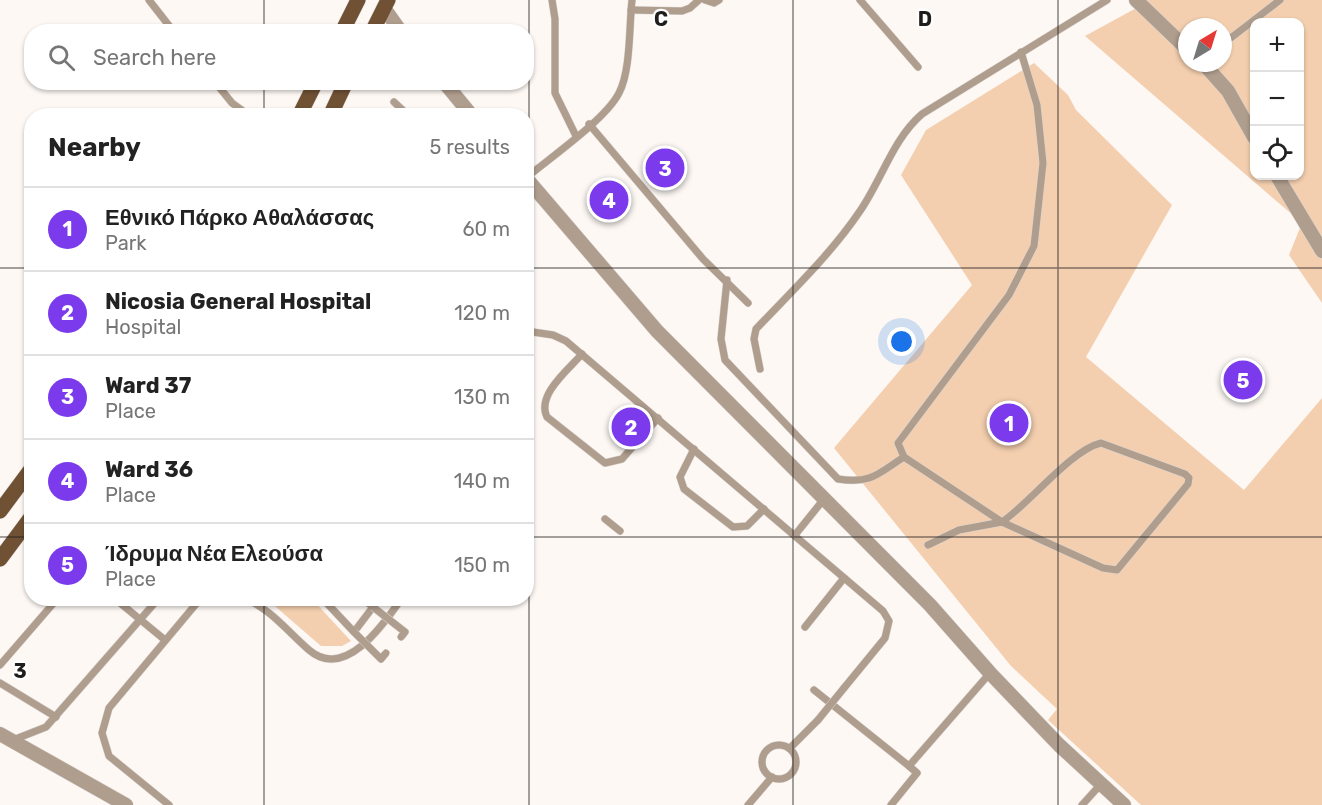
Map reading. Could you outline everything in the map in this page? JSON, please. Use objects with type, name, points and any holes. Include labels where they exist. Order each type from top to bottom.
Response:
[{"type":"main road","points":[[346,24],[358,0]]},
{"type":"main road","points":[[375,24],[382,3]]},
{"type":"main road","points":[[303,108],[312,90]]},
{"type":"main road","points":[[336,108],[343,90]]},
{"type":"main road","points":[[0,511],[24,479]]},
{"type":"main road","points":[[0,560],[24,527]]},
{"type":"street","points":[[1136,0],[1178,41]]},
{"type":"street","points":[[382,3],[396,24]]},
{"type":"street","points":[[1212,72],[1227,91],[1250,130]]},
{"type":"street","points":[[451,90],[465,108]]},
{"type":"street","points":[[1279,180],[1322,251]]},
{"type":"street","points":[[534,187],[657,331],[930,605],[990,673],[1124,805]]},
{"type":"street","points":[[0,734],[126,805]]},
{"type":"lane","points":[[149,0],[168,24]]},
{"type":"lane","points":[[552,0],[555,19],[555,93],[576,136]]},
{"type":"lane","points":[[534,171],[613,102],[623,82],[632,0]]},
{"type":"lane","points":[[631,10],[682,11],[699,0]]},
{"type":"lane","points":[[705,0],[714,3],[719,0]]},
{"type":"lane","points":[[860,0],[918,67]]},
{"type":"lane","points":[[760,369],[754,339],[756,329],[833,245],[861,210],[908,126],[922,114],[1107,0]]},
{"type":"lane","points":[[1232,37],[1280,0]]},
{"type":"lane","points":[[928,545],[959,530],[1002,522],[1019,511],[1079,454],[1093,445],[1109,446],[1185,474],[1189,478],[1188,484],[1117,570],[1103,568],[1002,522],[904,457],[898,444],[1009,295],[1034,246],[1043,163],[1037,105],[1022,52]]},
{"type":"lane","points":[[221,90],[239,108]]},
{"type":"lane","points":[[394,102],[400,108]]},
{"type":"lane","points":[[590,124],[703,260],[727,280],[748,303]]},
{"type":"lane","points":[[727,280],[721,339],[725,360],[838,479],[859,482],[871,479],[904,457]]},
{"type":"lane","points":[[534,332],[553,335],[582,354],[883,610],[889,621],[885,638],[818,720],[790,748]]},
{"type":"lane","points":[[582,354],[546,398],[544,408],[548,417],[605,463],[622,459],[658,418]]},
{"type":"lane","points":[[694,449],[680,477],[684,489],[733,527],[747,526],[764,509]]},
{"type":"lane","points":[[795,535],[824,499]]},
{"type":"lane","points":[[605,519],[620,531]]},
{"type":"lane","points":[[805,627],[844,578]]},
{"type":"lane","points":[[0,665],[51,606]]},
{"type":"lane","points":[[124,606],[165,640]]},
{"type":"lane","points":[[13,740],[40,731],[56,717],[152,606]]},
{"type":"lane","points":[[169,805],[109,756],[102,733],[109,708],[194,606]]},
{"type":"lane","points":[[264,606],[312,653],[323,658],[335,658],[360,649],[395,606]]},
{"type":"lane","points":[[330,606],[381,659],[386,653]]},
{"type":"lane","points":[[354,632],[373,607],[405,632],[401,637]]},
{"type":"lane","points":[[909,766],[990,673]]},
{"type":"lane","points":[[0,683],[56,717]]},
{"type":"lane","points":[[814,690],[917,773],[891,805]]},
{"type":"lane","points":[[774,745],[790,748],[796,758],[795,768],[783,778],[772,777],[762,763],[765,752],[774,745]]},
{"type":"lane","points":[[748,805],[772,777]]},
{"type":"lane","points":[[1082,805],[1101,784]]},
{"type":"shaded area","points":[[1137,0],[1322,0],[1322,303],[1289,255],[1302,223],[1252,180],[1304,180],[1304,18],[1250,18],[1250,178],[1085,36],[1140,6]]},
{"type":"shaded area","points":[[1034,63],[1068,95],[1076,110],[1172,205],[1086,357],[1244,490],[1322,398],[1322,805],[1141,805],[1048,720],[1057,709],[1011,666],[834,448],[972,285],[901,175],[926,130]]},
{"type":"shaded area","points":[[318,606],[351,641],[342,646],[321,646],[276,607]]},
{"type":"place","name":"Ward 37","points":[[665,168]]},
{"type":"place","name":"Ward 36","points":[[609,200]]},
{"type":"place","name":"Ίδρυμα Νέα Ελεούσα","points":[[1243,380]]},
{"type":"place","name":"Εθνικό Πάρκο Αθαλάσσας","points":[[1009,423]]},
{"type":"place","name":"Nicosia General Hospital","points":[[631,427]]}]
